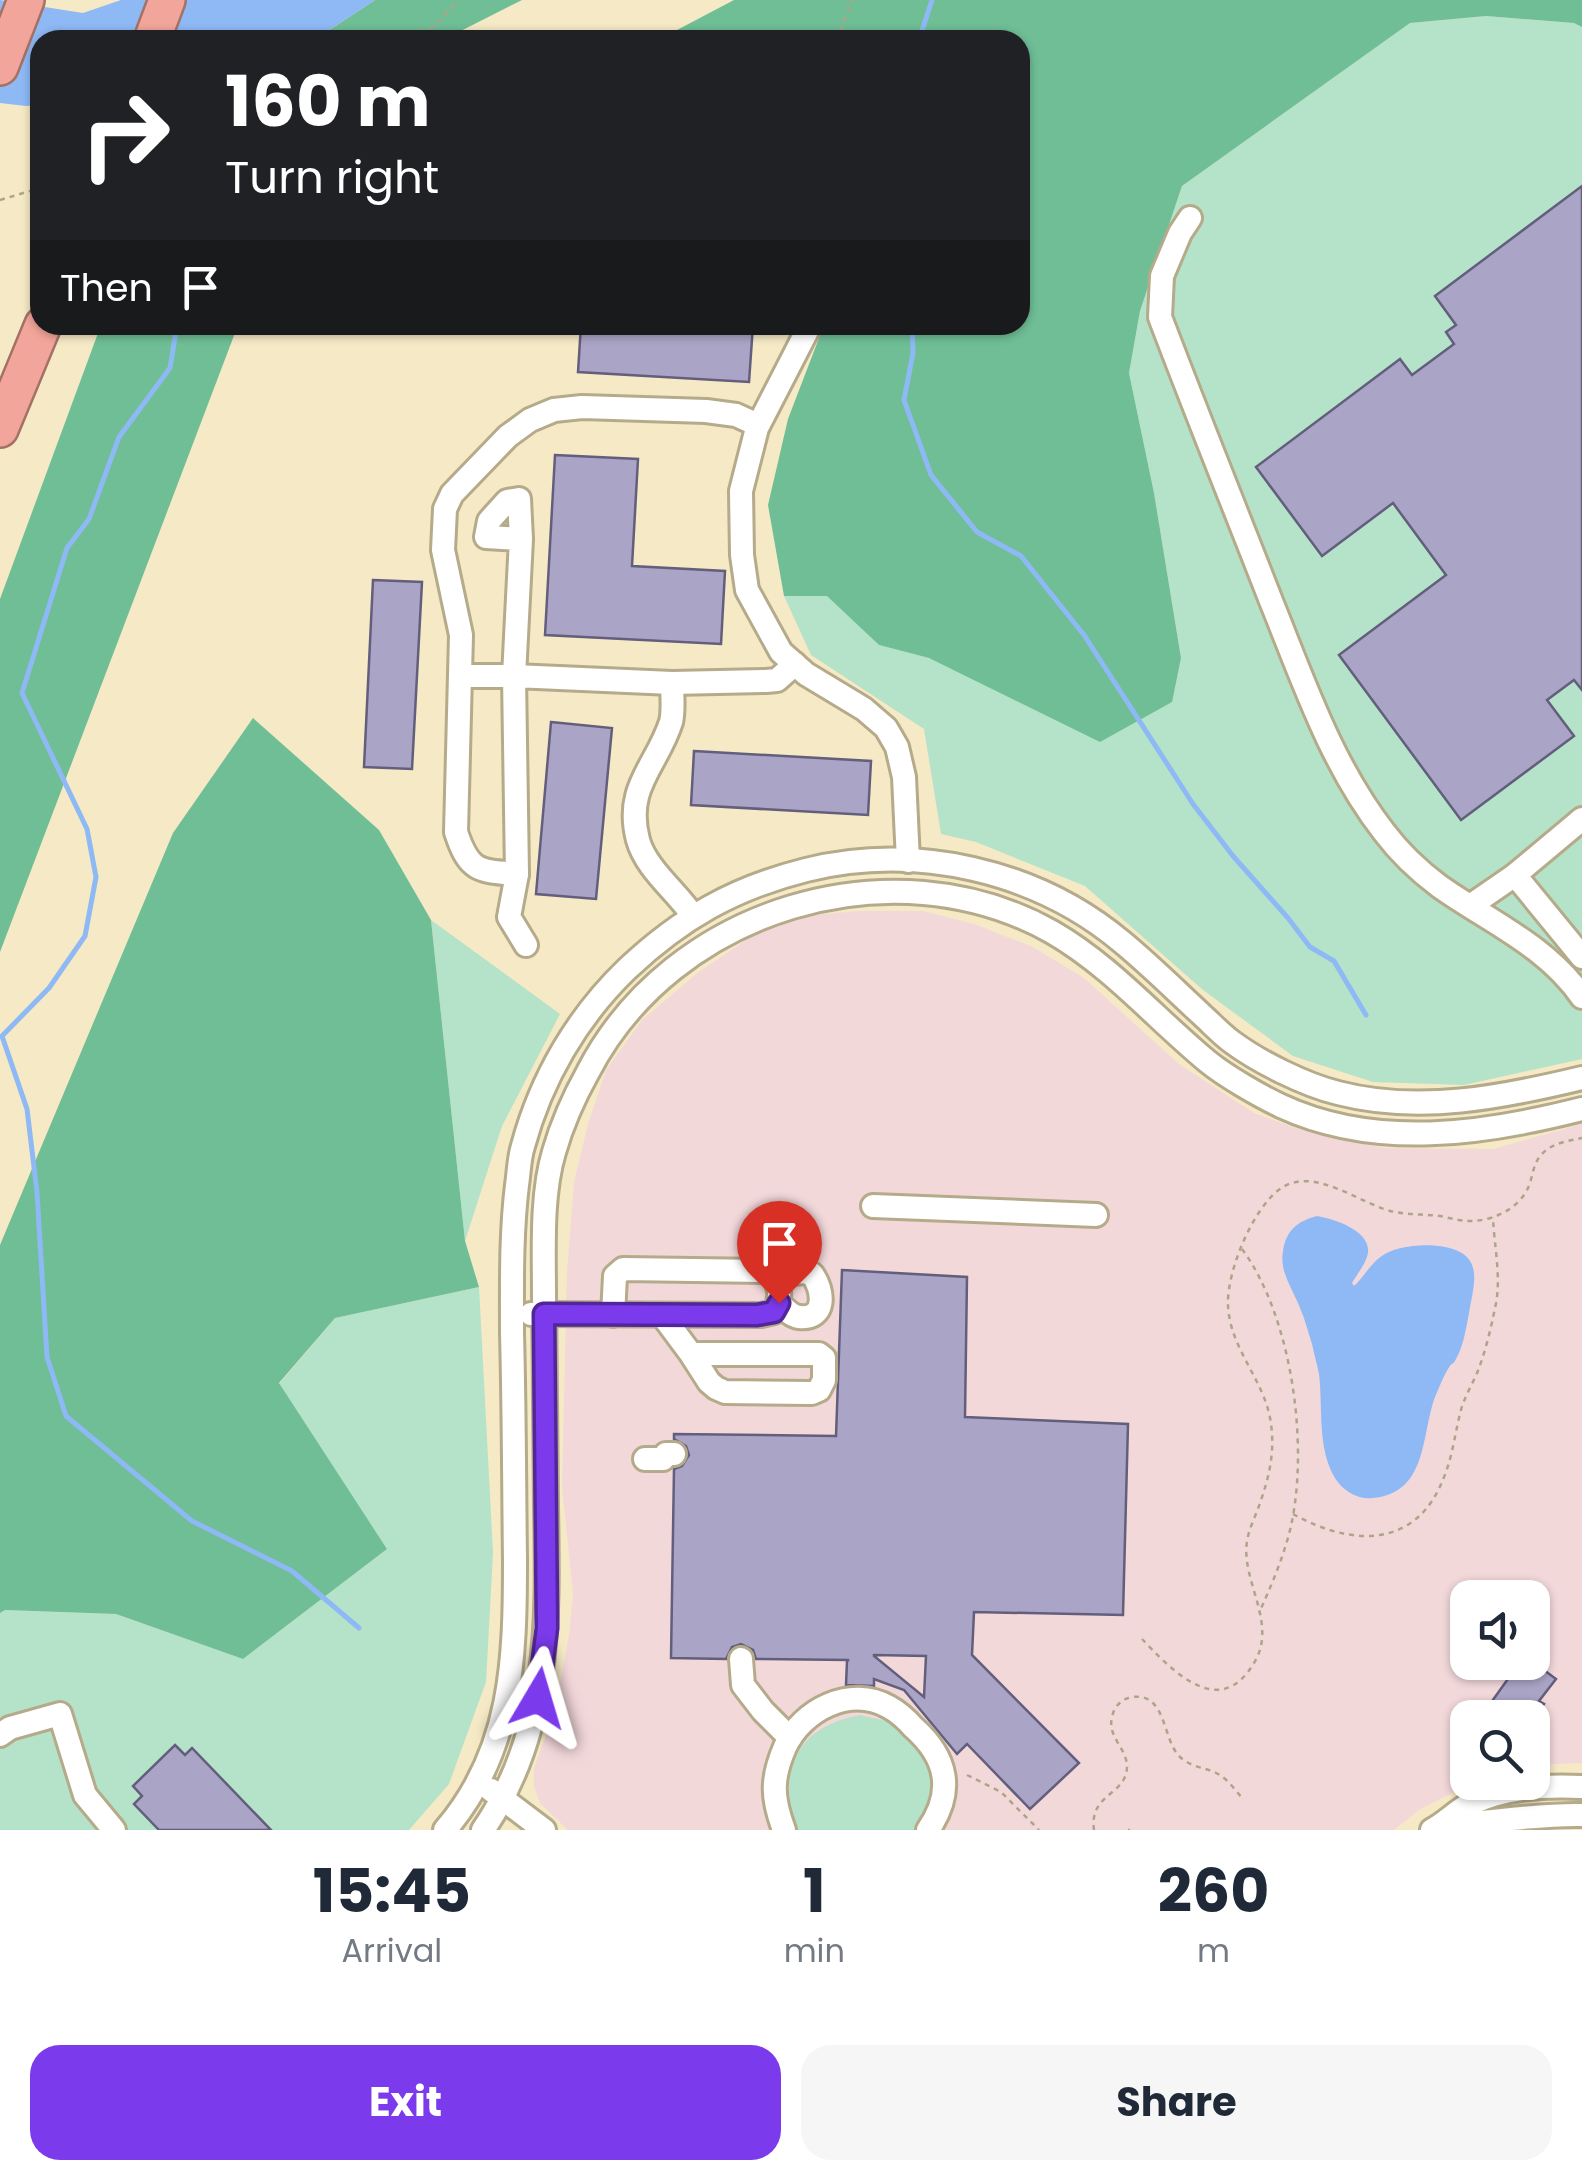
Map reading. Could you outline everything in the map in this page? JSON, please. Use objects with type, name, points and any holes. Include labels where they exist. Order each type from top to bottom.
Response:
[{"type":"highway","points":[[0,67],[26,0]]},
{"type":"highway","points":[[156,30],[167,0]]},
{"type":"highway","points":[[0,429],[40,335]]},
{"type":"street","points":[[1190,218],[1162,276],[1160,317],[1334,754],[1386,834],[1417,868],[1538,951],[1582,997]]},
{"type":"street","points":[[805,335],[758,425],[741,491],[747,590],[780,652],[806,674],[864,709],[892,738],[904,777],[908,861]]},
{"type":"street","points":[[517,874],[483,872],[461,848],[456,832],[460,635],[443,550],[445,509],[452,494],[508,436],[530,420],[554,410],[582,406],[706,411],[736,415],[758,425]]},
{"type":"street","points":[[521,539],[514,676],[517,874],[509,918],[526,944]]},
{"type":"street","points":[[460,676],[672,683],[777,680],[795,664]]},
{"type":"street","points":[[672,683],[672,719],[639,783],[638,842],[652,866],[694,916]]},
{"type":"street","points":[[1470,906],[1515,876],[1582,819]]},
{"type":"street","points":[[444,1830],[478,1781],[494,1746],[509,1695],[515,1626],[512,1224],[522,1148],[544,1088],[572,1034],[606,990],[647,950],[694,916],[771,879],[830,864],[890,860],[940,863],[1030,886],[1069,906],[1118,939],[1231,1042],[1294,1077],[1339,1093],[1430,1103],[1466,1101],[1582,1078]]},
{"type":"street","points":[[1515,876],[1582,957]]},
{"type":"street","points":[[462,1807],[488,1828],[524,1752],[538,1698],[547,1628],[544,1226],[553,1156],[572,1101],[599,1051],[629,1011],[690,956],[737,927],[780,909],[834,896],[890,891],[936,894],[1018,916],[1053,933],[1099,964],[1211,1065],[1280,1106],[1331,1124],[1436,1135],[1508,1126],[1582,1109]]},
{"type":"street","points":[[873,1206],[1096,1215]]},
{"type":"street","points":[[512,1314],[613,1315],[761,1315],[774,1312],[780,1288],[772,1270],[623,1269],[615,1276],[613,1315]]},
{"type":"street","points":[[774,1276],[812,1274],[822,1291],[819,1308],[803,1318],[794,1316],[779,1303]]},
{"type":"street","points":[[662,1315],[716,1388],[726,1392],[812,1393],[819,1390],[824,1380],[824,1358],[818,1354],[691,1354]]},
{"type":"street","points":[[741,1659],[743,1685],[762,1711],[790,1738]]},
{"type":"street","points":[[784,1830],[773,1792],[778,1766],[790,1738],[799,1724],[829,1704],[861,1700],[886,1705],[902,1716],[936,1752],[944,1778],[944,1798],[928,1830]]},
{"type":"street","points":[[0,1734],[60,1714],[85,1795],[114,1830]]},
{"type":"street","points":[[478,1781],[544,1830]]},
{"type":"street","points":[[1437,1828],[1470,1804],[1507,1792],[1556,1785],[1582,1786]]},
{"type":"street","points":[[1437,1828],[1518,1817],[1582,1815]]},
{"type":"path","points":[[424,30],[435,26],[458,0]]},
{"type":"path","points":[[841,30],[852,0]]},
{"type":"path","points":[[0,200],[30,191]]},
{"type":"path","points":[[1142,1639],[1175,1672],[1210,1690],[1229,1688],[1244,1677],[1258,1658],[1262,1637],[1247,1542],[1270,1473],[1274,1448],[1271,1418],[1232,1332],[1228,1303],[1242,1247],[1264,1206],[1282,1187],[1303,1182],[1329,1185],[1394,1212],[1468,1221],[1493,1217],[1517,1204],[1525,1194],[1542,1153],[1582,1138]]},
{"type":"path","points":[[1293,1514],[1314,1526],[1347,1536],[1368,1536],[1391,1533],[1412,1524],[1426,1511],[1445,1475],[1462,1405],[1479,1368],[1496,1305],[1493,1217]]},
{"type":"path","points":[[800,1256],[801,1226]]},
{"type":"path","points":[[1242,1247],[1265,1289],[1288,1363],[1299,1447],[1293,1514],[1281,1562],[1259,1613]]},
{"type":"path","points":[[1094,1830],[1094,1810],[1121,1785],[1127,1770],[1126,1758],[1113,1737],[1110,1723],[1114,1709],[1122,1700],[1135,1696],[1157,1707],[1182,1760],[1220,1774],[1242,1798]]},
{"type":"path","points":[[967,1775],[1001,1792],[1039,1830]]},
{"type":"shaded area","points":[[857,911],[923,911],[974,924],[1033,947],[1084,978],[1179,1064],[1254,1113],[1299,1129],[1384,1148],[1493,1149],[1582,1124],[1582,1763],[1550,1764],[1550,1700],[1450,1700],[1450,1794],[1419,1810],[1394,1830],[568,1830],[540,1803],[534,1786],[534,1768],[562,1673],[573,1593],[562,1487],[567,1273],[574,1182],[588,1124],[606,1070],[642,1020],[700,971],[752,936],[804,916]]},
{"type":"green space","points":[[375,0],[522,0],[463,30],[329,30]]},
{"type":"green space","points":[[734,0],[1582,0],[1582,27],[1574,23],[1486,16],[1410,23],[1182,186],[1140,311],[1129,373],[1154,493],[1181,658],[1172,702],[1100,742],[929,658],[879,645],[827,596],[784,596],[768,505],[788,419],[820,335],[1030,335],[1030,30],[677,30]]},
{"type":"green space","points":[[1486,16],[1582,26],[1582,1059],[1464,1085],[1373,1082],[1293,1056],[1203,990],[1085,886],[976,842],[941,834],[924,729],[811,655],[784,596],[827,595],[879,645],[929,658],[1171,703],[1181,658],[1154,493],[1129,373],[1140,311],[1182,186],[1410,23]]},
{"type":"green space","points":[[97,335],[234,335],[0,952],[0,599]]},
{"type":"green space","points":[[253,718],[379,830],[431,920],[465,1241],[479,1287],[335,1318],[279,1383],[387,1549],[243,1659],[116,1614],[5,1610],[0,1613],[0,1245],[173,833]]},
{"type":"green space","points":[[431,920],[560,1014],[502,1126],[465,1241]]},
{"type":"green space","points":[[479,1287],[493,1553],[486,1682],[449,1784],[409,1830],[0,1830],[0,1613],[5,1610],[116,1614],[243,1659],[387,1549],[279,1384],[335,1318]]},
{"type":"green space","points":[[860,1715],[895,1723],[927,1752],[936,1794],[920,1830],[796,1830],[789,1788],[797,1754],[820,1730]]},
{"type":"water","points":[[0,0],[83,13],[121,0],[375,0],[329,30],[30,30],[30,106],[0,103]]},
{"type":"water","points":[[1317,1216],[1342,1223],[1364,1238],[1368,1253],[1352,1283],[1354,1286],[1379,1258],[1410,1246],[1458,1251],[1466,1256],[1474,1272],[1463,1341],[1435,1397],[1419,1460],[1404,1485],[1391,1494],[1362,1498],[1347,1491],[1338,1483],[1325,1454],[1317,1366],[1283,1266],[1283,1251],[1290,1232]]},
{"type":"building","points":[[1582,186],[1582,690],[1574,680],[1547,700],[1574,736],[1461,820],[1339,655],[1446,575],[1393,503],[1322,556],[1256,467],[1400,359],[1412,375],[1454,344],[1446,332],[1456,325],[1435,296]]},
{"type":"building","points":[[580,335],[752,335],[749,382],[578,372]]},
{"type":"building","points":[[555,455],[638,459],[632,566],[725,571],[721,644],[545,635]]},
{"type":"building","points":[[373,580],[422,582],[412,769],[364,767]]},
{"type":"building","points":[[551,722],[612,728],[596,899],[536,894]]},
{"type":"building","points":[[694,751],[871,761],[868,815],[691,805]]},
{"type":"building","points":[[842,1270],[967,1277],[965,1417],[1128,1424],[1123,1615],[974,1612],[972,1655],[1079,1763],[1030,1809],[967,1744],[957,1754],[904,1690],[874,1679],[874,1686],[846,1685],[849,1660],[756,1659],[753,1650],[741,1644],[732,1647],[726,1659],[671,1658],[674,1469],[682,1466],[689,1455],[674,1434],[836,1436]],"holes":[[[874,1655],[926,1656],[924,1697]]]},
{"type":"building","points":[[1550,1675],[1556,1679],[1540,1700],[1493,1700],[1507,1680],[1550,1680]]},
{"type":"building","points":[[175,1745],[185,1755],[192,1748],[271,1830],[159,1830],[134,1804],[142,1796],[133,1786]]},
{"type":"waterway","points":[[922,30],[932,0]]},
{"type":"waterway","points":[[175,335],[170,368],[119,437],[89,519],[67,548],[22,693],[87,829],[96,877],[85,936],[49,988],[2,1036],[27,1109],[37,1192],[47,1357],[66,1416],[192,1521],[292,1571],[359,1628]]},
{"type":"waterway","points":[[912,335],[904,400],[931,475],[977,532],[1021,556],[1084,635],[1193,804],[1310,947],[1334,961],[1366,1015]]},
{"type":"route","points":[[538,1698],[547,1628],[544,1314],[757,1315],[774,1312],[779,1303]]}]
